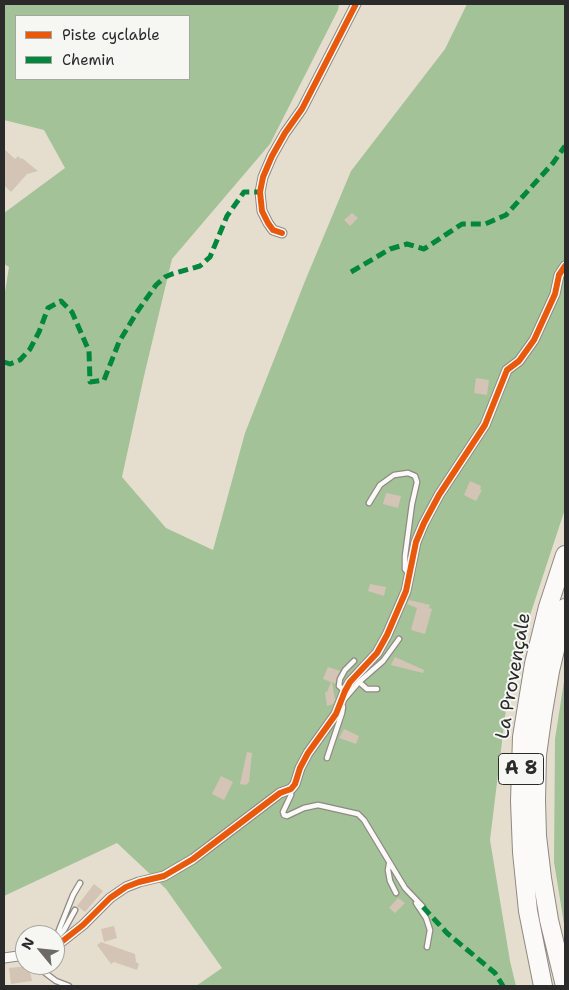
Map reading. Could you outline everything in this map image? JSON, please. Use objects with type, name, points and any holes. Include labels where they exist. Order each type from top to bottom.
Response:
[{"type":"highway","name":"La Provençale","points":[[543,986],[528,911],[522,852],[520,802],[522,737],[534,664],[548,607],[565,555]]},
{"type":"highway","name":"La Provençale","points":[[565,608],[542,712],[537,755],[536,800],[537,836],[542,878],[549,920],[565,986]]},
{"type":"street","points":[[282,233],[274,230],[262,212],[260,192],[263,177],[272,156],[302,109],[356,4]]},
{"type":"street","points":[[65,935],[83,925],[110,898],[126,887],[164,876],[192,859],[280,794],[291,789],[295,784],[300,768],[308,753],[336,714],[350,682],[377,653],[406,591],[416,542],[424,523],[439,495],[485,425],[507,370],[520,361],[534,340],[555,294],[559,275],[565,266]]},
{"type":"lane","points":[[369,503],[380,485],[394,474],[408,473],[415,476],[417,482],[405,556],[405,570],[410,575]]},
{"type":"lane","points":[[326,758],[342,713],[343,707],[341,703],[359,682],[382,661],[399,639]]},
{"type":"lane","points":[[345,691],[339,686],[340,678],[354,661]]},
{"type":"lane","points":[[359,682],[367,689],[377,690]]},
{"type":"lane","points":[[291,789],[291,795],[283,812],[286,816],[304,808],[318,805],[358,814],[364,820],[405,888],[423,907]]},
{"type":"lane","points":[[389,864],[390,881],[396,893]]},
{"type":"lane","points":[[62,925],[80,883]]},
{"type":"lane","points":[[415,899],[426,918],[430,930],[427,947]]},
{"type":"lane","points":[[65,928],[75,910]]},
{"type":"lane","points":[[48,975],[56,981],[69,986]]},
{"type":"green space","points":[[4,4],[339,4],[338,10],[270,144],[172,259],[144,376],[122,477],[166,528],[213,550],[245,433],[351,171],[445,49],[467,4],[565,4],[565,509],[510,676],[490,840],[510,961],[516,986],[196,986],[222,968],[166,889],[117,843],[4,896],[4,298],[9,267],[4,264],[4,213],[65,168],[44,130],[4,120]]},
{"type":"green space","points":[[565,675],[565,930],[554,862],[555,739]]},
{"type":"building","points":[[4,149],[15,159],[18,156],[22,158],[38,171],[27,174],[11,192],[4,185]]},
{"type":"building","points":[[352,213],[358,218],[350,226],[344,220]]},
{"type":"building","points":[[476,378],[489,380],[487,395],[474,393]]},
{"type":"building","points":[[470,481],[481,486],[480,489],[482,490],[476,501],[464,495]]},
{"type":"building","points":[[386,493],[401,496],[398,508],[383,504]]},
{"type":"building","points":[[370,584],[386,587],[384,596],[368,591]]},
{"type":"building","points":[[409,600],[430,605],[429,608],[432,609],[425,634],[411,630],[417,608],[407,604]]},
{"type":"building","points":[[395,657],[424,670],[423,673],[391,665]]},
{"type":"building","points":[[328,667],[340,671],[335,684],[332,682],[335,700],[333,704],[327,706],[325,692],[327,692],[331,682],[323,679]]},
{"type":"building","points":[[344,729],[359,736],[356,744],[339,738]]},
{"type":"building","points":[[247,752],[252,753],[249,782],[246,785],[240,784]]},
{"type":"building","points":[[221,776],[233,782],[224,800],[212,794]]},
{"type":"building","points":[[94,884],[103,891],[85,912],[77,906]]},
{"type":"building","points":[[398,898],[405,903],[395,913],[389,908]]},
{"type":"building","points":[[114,926],[117,938],[104,942],[101,929]]},
{"type":"building","points":[[101,942],[135,954],[136,962],[139,964],[137,970],[114,962],[111,964],[97,945]]},
{"type":"building","points":[[15,967],[15,975],[31,975],[32,981],[11,984],[9,968]]},
{"type":"marked path","points":[[351,272],[390,249],[407,244],[424,249],[462,224],[485,224],[506,215],[553,163],[565,146]]},
{"type":"marked path","points":[[4,362],[10,364],[20,360],[30,349],[48,308],[61,301],[72,312],[89,351],[90,382],[104,380],[119,342],[156,285],[165,277],[200,266],[210,257],[227,216],[244,192],[260,192]]},
{"type":"marked path","points":[[423,907],[447,933],[495,973],[503,986]]},
{"type":"cycle path","points":[[282,233],[273,230],[262,211],[260,192],[263,177],[285,133],[302,109],[356,4]]},
{"type":"cycle path","points":[[65,939],[83,925],[110,898],[126,887],[164,876],[193,859],[280,793],[291,789],[295,784],[300,768],[308,753],[336,714],[350,682],[377,653],[387,635],[406,591],[416,542],[424,523],[439,495],[485,425],[507,370],[519,361],[534,340],[555,294],[559,275],[565,266]]}]
